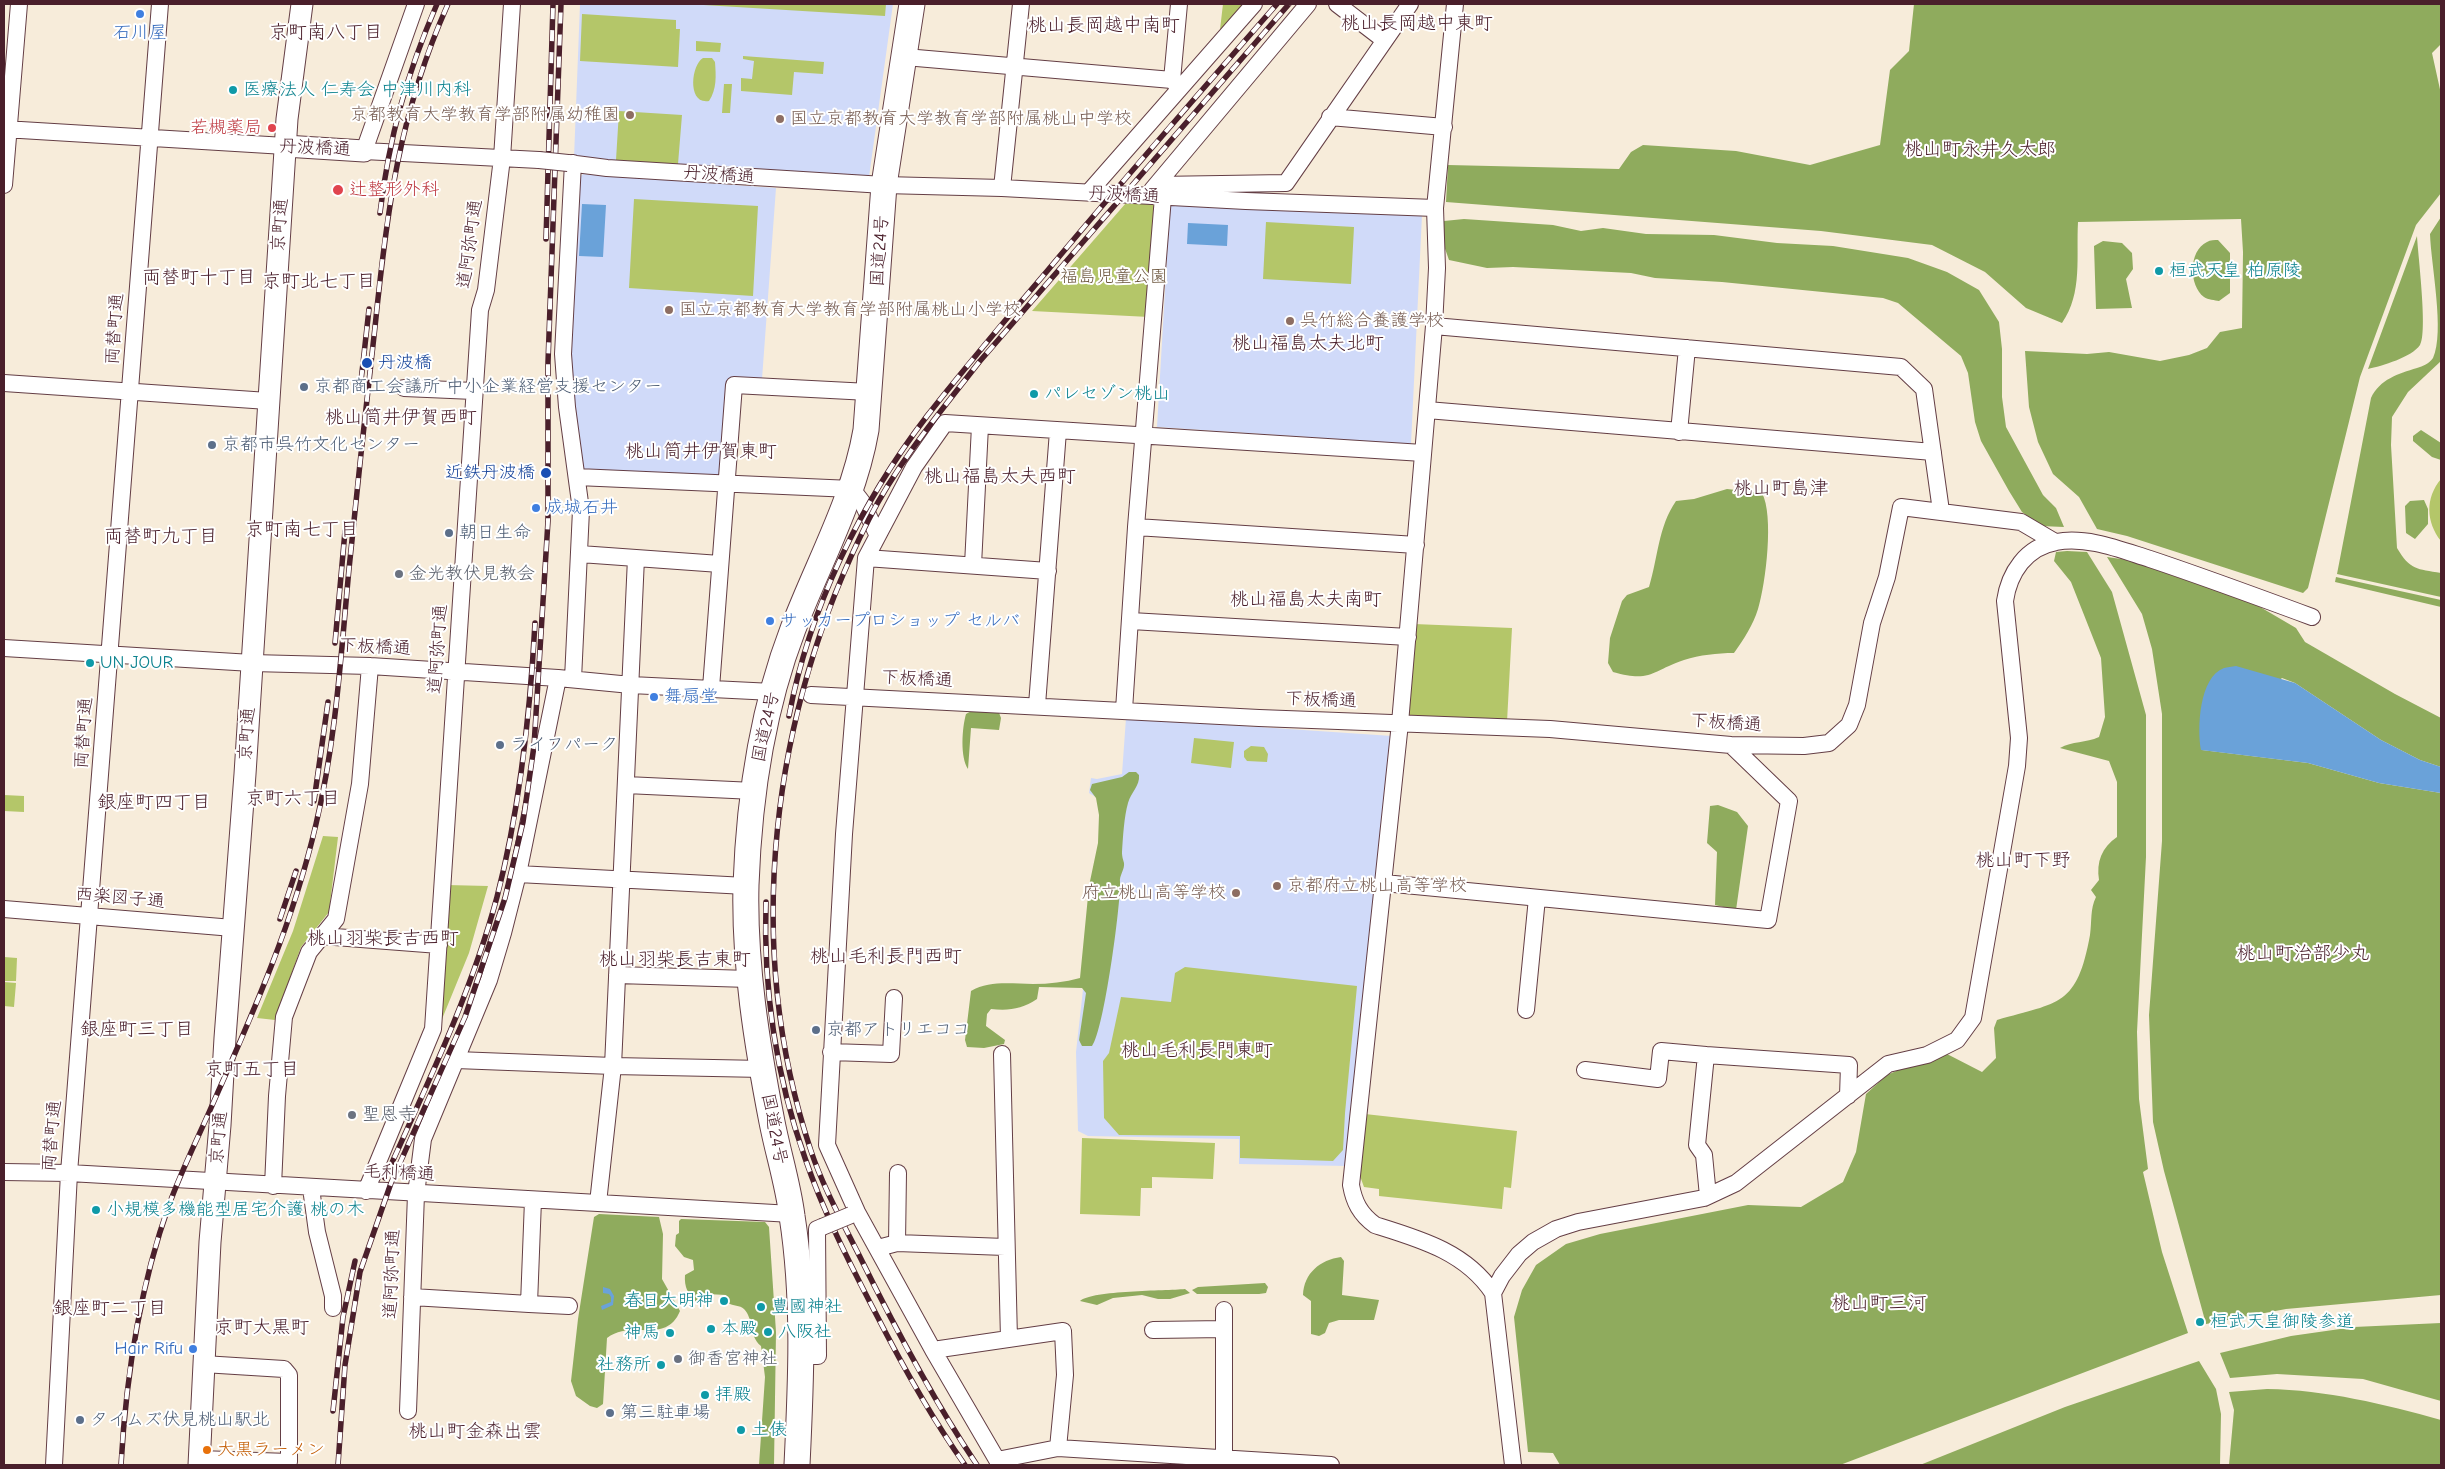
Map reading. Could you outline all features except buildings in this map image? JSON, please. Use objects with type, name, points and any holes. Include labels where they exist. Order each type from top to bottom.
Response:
[{"type":"highway","name":"国道24号","points":[[797,1465],[802,1356],[799,1274],[792,1214],[763,1069],[749,979],[746,886],[754,791],[760,751],[773,692],[800,610],[852,489],[862,453],[869,392],[884,185],[912,4]]},
{"type":"main road","name":"京町通","points":[[199,1462],[203,1364],[252,663],[285,146],[302,4]]},
{"type":"main road","name":"丹波橋通","points":[[285,146],[364,151]]},
{"type":"street","points":[[4,184],[6,129],[19,4]]},
{"type":"street","name":"両替町通","points":[[54,1465],[69,1173],[91,916],[109,655],[160,4]]},
{"type":"street","points":[[364,151],[416,4]]},
{"type":"street","name":"道阿弥町通","points":[[366,1191],[433,1029],[480,310],[486,290],[502,158],[512,4]]},
{"type":"street","points":[[1002,188],[1021,4]]},
{"type":"street","points":[[1175,84],[1178,4]]},
{"type":"street","points":[[1090,192],[1175,84],[1254,4]]},
{"type":"street","points":[[1124,710],[1144,435],[1155,192],[1308,4]]},
{"type":"street","points":[[1337,4],[1384,40]]},
{"type":"street","points":[[1155,192],[1286,182],[1410,4]]},
{"type":"street","points":[[1455,4],[1435,208],[1437,268],[1434,326],[1408,636],[1384,882],[1352,1175],[1353,1194],[1363,1215],[1375,1225],[1423,1241],[1458,1257],[1478,1272],[1493,1292],[1512,1465]]},
{"type":"street","points":[[905,57],[1175,84]]},
{"type":"street","points":[[1330,117],[1444,128]]},
{"type":"street","name":"丹波橋通","points":[[6,129],[285,146]]},
{"type":"street","name":"丹波橋通","points":[[364,151],[539,160],[607,168],[884,185],[1090,192],[1155,192],[1435,208]]},
{"type":"street","name":"道阿弥町通","points":[[408,1411],[416,1194],[423,1140],[489,980],[518,874],[566,678],[580,554],[581,510],[567,407],[564,354],[571,163]]},
{"type":"street","points":[[1434,326],[1901,367],[1924,389],[1941,511],[2021,522],[2055,542]]},
{"type":"street","points":[[1679,432],[1687,348]]},
{"type":"street","points":[[4,383],[268,401]]},
{"type":"street","points":[[711,688],[734,385],[869,392]]},
{"type":"street","points":[[404,388],[474,391]]},
{"type":"street","points":[[1427,410],[1933,452]]},
{"type":"street","points":[[1331,1465],[1224,1462],[1058,1448],[998,1463],[933,1350],[878,1248],[854,1213],[826,1145],[854,696],[866,558],[877,534],[914,468],[945,423],[1423,453]]},
{"type":"street","points":[[973,565],[980,426]]},
{"type":"street","points":[[1037,705],[1058,431]]},
{"type":"street","points":[[577,477],[852,489],[862,502],[877,534]]},
{"type":"street","name":"下板橋通","points":[[811,695],[1550,729],[1731,745],[1804,746],[1829,743],[1849,725],[1857,705],[1872,623],[1887,577],[1902,507],[1941,511]]},
{"type":"street","points":[[1136,527],[1416,545]]},
{"type":"street","points":[[1493,1292],[1512,1261],[1533,1242],[1548,1232],[1578,1222],[1708,1196],[1736,1183],[1888,1064],[1927,1055],[1957,1040],[1973,1018],[2017,766],[2019,738],[2006,612],[2007,591],[2014,572],[2028,556],[2055,542],[2077,541],[2122,551],[2188,572],[2312,617]]},
{"type":"street","points":[[580,554],[720,564]]},
{"type":"street","points":[[598,1203],[613,1066],[632,685],[636,558]]},
{"type":"street","points":[[866,558],[1048,570]]},
{"type":"street","points":[[1131,621],[1408,636]]},
{"type":"street","name":"下板橋通","points":[[4,648],[252,663],[370,666],[566,678],[632,685],[773,692]]},
{"type":"street","points":[[273,1186],[277,1096],[284,1017],[309,952],[336,919],[360,784],[370,666]]},
{"type":"street","points":[[1384,882],[1768,920],[1789,802],[1731,745]]},
{"type":"street","points":[[626,785],[754,791]]},
{"type":"street","points":[[518,874],[746,886]]},
{"type":"street","points":[[1526,1010],[1538,898]]},
{"type":"street","name":"西楽図子通","points":[[4,909],[233,928]]},
{"type":"street","points":[[322,936],[439,945]]},
{"type":"street","points":[[617,975],[749,979]]},
{"type":"street","points":[[831,1052],[891,1054],[894,998]]},
{"type":"street","points":[[1585,1070],[1658,1079],[1661,1051],[1849,1065],[1848,1096]]},
{"type":"street","points":[[1002,1054],[1005,1247],[1009,1339]]},
{"type":"street","points":[[1706,1055],[1697,1145],[1704,1155],[1708,1196]]},
{"type":"street","points":[[456,1060],[763,1069]]},
{"type":"street","name":"毛利橋通","points":[[4,1172],[69,1173],[792,1214]]},
{"type":"street","points":[[896,1243],[898,1173]]},
{"type":"street","points":[[311,1188],[317,1232],[333,1296],[332,1308]]},
{"type":"street","points":[[529,1304],[534,1200]]},
{"type":"street","points":[[802,1356],[818,1356],[817,1229],[854,1213]]},
{"type":"street","points":[[878,1248],[896,1243],[1005,1247]]},
{"type":"street","points":[[412,1297],[569,1306]]},
{"type":"street","points":[[1224,1310],[1224,1462]]},
{"type":"street","points":[[1153,1330],[1224,1329]]},
{"type":"street","points":[[933,1350],[1064,1331],[1065,1375],[1058,1448]]},
{"type":"street","points":[[199,1462],[289,1462],[289,1375],[284,1369],[203,1364]]},
{"type":"shaded area","name":"国立京都教育大学教育学部附属桃山中学校","points":[[580,4],[893,4],[869,177],[574,158]]},
{"type":"shaded area","name":"国立京都教育大学教育学部附属桃山小学校","points":[[583,174],[776,188],[762,379],[729,379],[720,474],[716,477],[582,470],[579,466],[571,350],[576,181]]},
{"type":"shaded area","name":"呉竹総合養護学校","points":[[1170,205],[1422,215],[1411,444],[1157,427]]},
{"type":"shaded area","name":"府立桃山高等学校","points":[[1126,718],[1392,736],[1347,1166],[1239,1164],[1239,1139],[1088,1136],[1078,1131],[1076,1052],[1104,802],[1089,793],[1091,778],[1097,779],[1122,774]]},
{"type":"green space","points":[[687,4],[886,4],[885,16]]},
{"type":"green space","points":[[1223,4],[1250,4],[1219,38]]},
{"type":"green space","points":[[1914,4],[2441,4],[2441,44],[2432,53],[2441,94],[2441,193],[2416,225],[2360,377],[2308,588],[2303,593],[2127,536],[2097,529],[2079,497],[2053,474],[2038,442],[2029,407],[2025,351],[2087,354],[2109,352],[2160,361],[2189,355],[2207,348],[2220,332],[2242,328],[2243,252],[2241,219],[2078,222],[2076,287],[2069,311],[2062,323],[2026,308],[1985,272],[1932,245],[1821,231],[1446,202],[1448,165],[1619,169],[1631,152],[1643,145],[1736,151],[1810,165],[1880,145],[1890,70],[1909,51]]},
{"type":"green space","points":[[582,14],[676,20],[676,29],[680,29],[678,67],[580,61]]},
{"type":"green space","points":[[696,41],[721,43],[720,52],[696,51]]},
{"type":"green space","points":[[743,56],[824,62],[823,74],[794,72],[792,95],[741,91],[741,78],[752,79],[754,61],[743,59]]},
{"type":"green space","points":[[703,58],[712,58],[715,62],[715,87],[709,101],[702,101],[697,97],[693,84],[696,68]]},
{"type":"green space","points":[[724,84],[732,84],[730,113],[722,113]]},
{"type":"green space","points":[[619,111],[682,115],[678,164],[616,160]]},
{"type":"green space","points":[[634,199],[758,206],[753,296],[629,288]]},
{"type":"green space","name":"福島児童公園","points":[[1133,201],[1151,202],[1157,206],[1149,317],[1032,311],[1126,203]]},
{"type":"green space","points":[[2441,217],[2441,361],[2408,392],[2392,417],[2391,445],[2397,548],[2410,565],[2441,573],[2441,597],[2337,574],[2371,398],[2379,386],[2390,378],[2424,366],[2433,358],[2438,332],[2438,316],[2430,234]]},
{"type":"green space","points":[[1464,219],[1553,225],[1581,231],[1603,228],[1646,234],[1714,235],[1777,243],[1833,246],[1908,258],[1947,272],[1979,290],[1999,322],[2002,349],[2002,397],[2006,427],[2043,495],[2056,508],[2064,527],[2041,526],[2022,512],[1981,441],[1975,422],[1968,373],[1961,356],[1898,303],[1883,298],[1722,282],[1655,278],[1631,273],[1513,267],[1487,268],[1449,260],[1443,243],[1444,221]]},
{"type":"green space","points":[[1266,222],[1354,227],[1351,284],[1263,279]]},
{"type":"green space","points":[[2417,236],[2423,310],[2420,345],[2404,357],[2368,369]]},
{"type":"green space","points":[[2218,240],[2230,253],[2230,293],[2219,301],[2204,297],[2195,285],[2193,277],[2196,253],[2208,241]]},
{"type":"green space","points":[[2103,241],[2122,243],[2132,253],[2133,269],[2126,279],[2132,308],[2096,309],[2094,246]]},
{"type":"green space","points":[[2421,430],[2441,443],[2441,460],[2432,457],[2413,441],[2413,436]]},
{"type":"green space","points":[[2441,479],[2441,541],[2432,526],[2429,510],[2432,494]]},
{"type":"green space","points":[[1727,489],[1762,493],[1768,517],[1768,550],[1764,583],[1756,615],[1745,637],[1734,653],[1690,658],[1643,676],[1613,672],[1608,663],[1610,638],[1622,601],[1627,595],[1649,587],[1665,521],[1676,501],[1694,499]]},
{"type":"green space","points":[[2424,500],[2428,509],[2428,524],[2415,539],[2406,533],[2405,506],[2410,501]]},
{"type":"green space","points":[[2056,552],[2087,552],[2112,592],[2146,715],[2146,857],[2137,1032],[2139,1099],[2148,1169],[2143,1172],[2162,1252],[2188,1333],[1840,1465],[1560,1465],[1553,1453],[1528,1452],[1514,1317],[1522,1290],[1536,1265],[1566,1244],[1600,1234],[1748,1205],[1801,1207],[1843,1182],[1856,1152],[1866,1094],[1887,1075],[1910,1065],[1947,1054],[1982,1072],[1996,1058],[1994,1028],[1997,1020],[2051,1004],[2071,988],[2079,976],[2090,935],[2092,911],[2096,897],[2091,890],[2099,880],[2098,867],[2101,856],[2107,845],[2117,837],[2117,782],[2109,761],[2060,748],[2099,737],[2105,717],[2101,658],[2071,582],[2054,561]]},
{"type":"green space","points":[[2107,557],[2128,560],[2255,604],[2296,628],[2305,642],[2441,718],[2441,767],[2420,760],[2381,740],[2295,683],[2282,678],[2202,750],[2308,763],[2379,783],[2441,793],[2441,1295],[2286,1309],[2206,1324],[2164,1171],[2153,1122],[2149,1015],[2162,841],[2162,714],[2152,649],[2142,614]]},
{"type":"green space","points":[[2336,577],[2441,600],[2441,607],[2335,582]]},
{"type":"green space","points":[[1414,624],[1512,628],[1507,722],[1408,718]]},
{"type":"green space","points":[[975,709],[998,710],[1001,718],[999,730],[971,728],[968,769],[965,764],[963,750],[964,727],[966,714]]},
{"type":"green space","points":[[1194,738],[1234,742],[1231,768],[1191,763]]},
{"type":"green space","points":[[1251,746],[1264,747],[1268,754],[1267,762],[1247,761],[1244,757],[1244,751]]},
{"type":"green space","points":[[1129,772],[1136,772],[1139,775],[1139,779],[1129,799],[1126,814],[1122,852],[1124,865],[1120,880],[1118,914],[1111,966],[1102,1017],[1092,1046],[1082,1046],[1079,1040],[1086,993],[1082,988],[1039,987],[1037,999],[1026,1005],[1004,1010],[991,1009],[987,1014],[986,1026],[1005,1040],[1004,1044],[984,1048],[967,1047],[965,1040],[971,991],[993,984],[1045,984],[1080,978],[1089,886],[1098,843],[1099,815],[1096,798],[1090,790],[1092,784],[1122,777]]},
{"type":"green space","points":[[4,795],[24,796],[24,812],[4,811]]},
{"type":"green space","points":[[1718,805],[1737,812],[1748,826],[1736,910],[1715,905],[1717,852],[1707,843],[1710,806]]},
{"type":"green space","points":[[323,836],[338,837],[329,912],[301,947],[275,1020],[257,1018],[293,931]]},
{"type":"green space","points":[[447,885],[488,886],[469,953],[440,1024]]},
{"type":"green space","points":[[4,957],[17,958],[16,981],[4,981]]},
{"type":"green space","points":[[1185,967],[1357,986],[1343,1150],[1333,1161],[1240,1158],[1240,1136],[1119,1135],[1104,1118],[1103,1061],[1109,1053],[1121,997],[1171,1002],[1175,973]]},
{"type":"green space","points":[[4,982],[16,983],[14,1007],[4,1006]]},
{"type":"green space","points":[[1365,1114],[1517,1131],[1511,1188],[1504,1187],[1502,1209],[1379,1196],[1379,1189],[1364,1187],[1360,1176]]},
{"type":"green space","points":[[1082,1138],[1215,1143],[1213,1179],[1152,1177],[1152,1188],[1141,1188],[1140,1216],[1080,1214]]},
{"type":"green space","points":[[599,1214],[659,1217],[663,1234],[662,1279],[680,1311],[674,1321],[666,1327],[627,1331],[607,1338],[603,1404],[597,1408],[590,1406],[576,1396],[571,1381],[578,1319],[594,1217]]},
{"type":"green space","points":[[681,1219],[765,1222],[769,1227],[776,1332],[774,1465],[759,1465],[765,1377],[761,1346],[754,1337],[747,1313],[742,1308],[728,1303],[726,1295],[707,1294],[702,1303],[697,1303],[689,1294],[685,1283],[685,1275],[694,1270],[693,1260],[684,1257],[675,1246],[676,1235],[679,1233],[679,1221]]},
{"type":"green space","points":[[1341,1257],[1344,1261],[1342,1295],[1379,1300],[1374,1320],[1339,1320],[1329,1323],[1325,1333],[1319,1336],[1311,1334],[1311,1301],[1303,1295],[1306,1280],[1314,1269],[1326,1261]]},
{"type":"green space","points":[[1265,1283],[1268,1287],[1266,1293],[1259,1294],[1197,1294],[1192,1290],[1198,1287]]},
{"type":"green space","points":[[1185,1289],[1190,1293],[1170,1299],[1158,1299],[1142,1295],[1113,1298],[1097,1305],[1080,1301],[1087,1297],[1114,1293]]},
{"type":"green space","points":[[2441,1323],[2441,1401],[2363,1379],[2277,1374],[2230,1378],[2220,1353],[2291,1336],[2354,1327]]},
{"type":"green space","points":[[2199,1361],[2216,1389],[2221,1414],[2220,1465],[1920,1465],[2065,1407]]},
{"type":"green space","points":[[2267,1389],[2333,1395],[2441,1420],[2441,1465],[2229,1465],[2234,1410],[2229,1392]]},
{"type":"water","points":[[582,204],[606,205],[603,257],[579,256]]},
{"type":"water","points":[[1188,223],[1228,225],[1227,246],[1187,244]]},
{"type":"water","points":[[2236,666],[2295,683],[2381,740],[2420,760],[2441,767],[2441,793],[2379,783],[2308,763],[2201,750],[2200,717],[2209,682],[2216,673],[2224,668]]},
{"type":"water","points":[[603,1287],[610,1289],[614,1296],[613,1305],[602,1310],[601,1306],[611,1302],[609,1294],[603,1293]]},
{"type":"railway","points":[[380,213],[388,158],[408,80],[437,4]]},
{"type":"railway","points":[[121,1465],[130,1366],[142,1301],[159,1237],[179,1178],[244,1033],[285,930],[307,860],[323,793],[337,697],[349,569],[390,202],[407,123],[418,84],[431,45],[448,4]]},
{"type":"railway","points":[[546,239],[553,4]]},
{"type":"railway","points":[[338,1465],[345,1365],[360,1272],[391,1183],[465,1017],[505,898],[523,822],[534,746],[548,521],[548,362],[561,4]]},
{"type":"railway","points":[[789,716],[798,676],[824,597],[860,521],[880,484],[903,449],[942,397],[1002,324],[1133,169],[1277,4]]},
{"type":"railway","points":[[977,1465],[915,1362],[833,1204],[811,1151],[790,1072],[777,992],[773,911],[777,830],[789,749],[809,670],[836,593],[869,519],[893,477],[935,418],[980,361],[1289,4]]},
{"type":"railway","points":[[361,381],[369,309]]},
{"type":"railway","points":[[335,643],[345,531]]},
{"type":"railway","points":[[385,1178],[432,1075],[461,1005],[497,897],[512,830],[523,761],[535,623]]},
{"type":"railway","points":[[314,801],[328,702]]},
{"type":"railway","points":[[280,919],[296,871]]},
{"type":"railway","points":[[766,902],[769,999],[774,1032],[786,1096],[805,1158],[837,1236],[885,1332],[906,1371],[965,1465]]},
{"type":"railway","points":[[333,1411],[343,1317],[355,1261]]},
{"type":"place","name":"石川屋","points":[[140,14]]},
{"type":"place","name":"医療法人 仁寿会 中津川内科","points":[[233,90]]},
{"type":"place","name":"京都教育大学教育学部附属幼稚園","points":[[630,115]]},
{"type":"place","name":"国立京都教育大学教育学部附属桃山中学校","points":[[780,119]]},
{"type":"place","name":"若槻薬局","points":[[272,128]]},
{"type":"place","name":"辻整形外科","points":[[338,190]]},
{"type":"place","name":"桓武天皇 柏原陵","points":[[2159,271]]},
{"type":"place","name":"国立京都教育大学教育学部附属桃山小学校","points":[[669,310]]},
{"type":"place","name":"呉竹総合養護学校","points":[[1290,321]]},
{"type":"place","name":"丹波橋","points":[[367,363]]},
{"type":"place","name":"京都商工会議所 中小企業経営支援センター","points":[[304,387]]},
{"type":"place","name":"パレセゾン桃山","points":[[1034,394]]},
{"type":"place","name":"京都市呉竹文化センター","points":[[212,445]]},
{"type":"place","name":"近鉄丹波橋","points":[[546,473]]},
{"type":"place","name":"成城石井","points":[[536,508]]},
{"type":"place","name":"朝日生命","points":[[449,533]]},
{"type":"place","name":"金光教伏見教会","points":[[399,574]]},
{"type":"place","name":"サッカープロショップ セルバ","points":[[770,621]]},
{"type":"place","name":"UN JOUR","points":[[90,663]]},
{"type":"place","name":"舞扇堂","points":[[654,697]]},
{"type":"place","name":"ライフパーク","points":[[500,745]]},
{"type":"place","name":"京都府立桃山高等学校","points":[[1277,886]]},
{"type":"place","name":"府立桃山高等学校","points":[[1236,893]]},
{"type":"place","name":"京都アトリエココ","points":[[816,1030]]},
{"type":"place","name":"聖恩寺","points":[[352,1115]]},
{"type":"place","name":"小規模多機能型居宅介護 桃の木","points":[[96,1210]]},
{"type":"place","name":"春日大明神","points":[[724,1301]]},
{"type":"place","name":"豊國神社","points":[[761,1307]]},
{"type":"place","name":"桓武天皇御陵参道","points":[[2200,1322]]},
{"type":"place","name":"本殿","points":[[711,1329]]},
{"type":"place","name":"八阪社","points":[[768,1332]]},
{"type":"place","name":"神馬","points":[[670,1333]]},
{"type":"place","name":"Hair Rifu","points":[[193,1349]]},
{"type":"place","name":"御香宮神社","points":[[678,1359]]},
{"type":"place","name":"社務所","points":[[661,1365]]},
{"type":"place","name":"拝殿","points":[[705,1395]]},
{"type":"place","name":"第三駐車場","points":[[610,1413]]},
{"type":"place","name":"タイムズ伏見桃山駅北","points":[[80,1420]]},
{"type":"place","name":"土俵","points":[[741,1430]]},
{"type":"place","name":"大黒ラーメン","points":[[207,1450]]},
{"type":"district","name":"桃山長岡越中東町","points":[[1417,24]]},
{"type":"district","name":"桃山長岡越中南町","points":[[1104,26]]},
{"type":"district","name":"京町南八丁目","points":[[326,33]]},
{"type":"district","name":"桃山町永井久太郎","points":[[1980,150]]},
{"type":"district","name":"両替町十丁目","points":[[199,278]]},
{"type":"district","name":"京町北七丁目","points":[[319,282]]},
{"type":"district","name":"桃山福島太夫北町","points":[[1308,344]]},
{"type":"district","name":"桃山筒井伊賀西町","points":[[401,418]]},
{"type":"district","name":"桃山筒井伊賀東町","points":[[701,452]]},
{"type":"district","name":"桃山福島太夫西町","points":[[1000,477]]},
{"type":"district","name":"桃山町島津","points":[[1781,489]]},
{"type":"district","name":"京町南七丁目","points":[[302,530]]},
{"type":"district","name":"両替町九丁目","points":[[161,537]]},
{"type":"district","name":"桃山福島太夫南町","points":[[1306,600]]},
{"type":"district","name":"京町六丁目","points":[[293,799]]},
{"type":"district","name":"銀座町四丁目","points":[[154,803]]},
{"type":"district","name":"桃山町下野","points":[[2023,861]]},
{"type":"district","name":"桃山羽柴長吉西町","points":[[383,939]]},
{"type":"district","name":"桃山町治部少丸","points":[[2303,954]]},
{"type":"district","name":"桃山毛利長門西町","points":[[886,957]]},
{"type":"district","name":"桃山羽柴長吉東町","points":[[675,960]]},
{"type":"district","name":"銀座町三丁目","points":[[137,1030]]},
{"type":"district","name":"桃山毛利長門東町","points":[[1197,1051]]},
{"type":"district","name":"京町五丁目","points":[[252,1070]]},
{"type":"district","name":"桃山町三河","points":[[1879,1304]]},
{"type":"district","name":"銀座町二丁目","points":[[110,1309]]},
{"type":"district","name":"京町大黒町","points":[[262,1328]]},
{"type":"district","name":"桃山町金森出雲","points":[[475,1432]]}]
